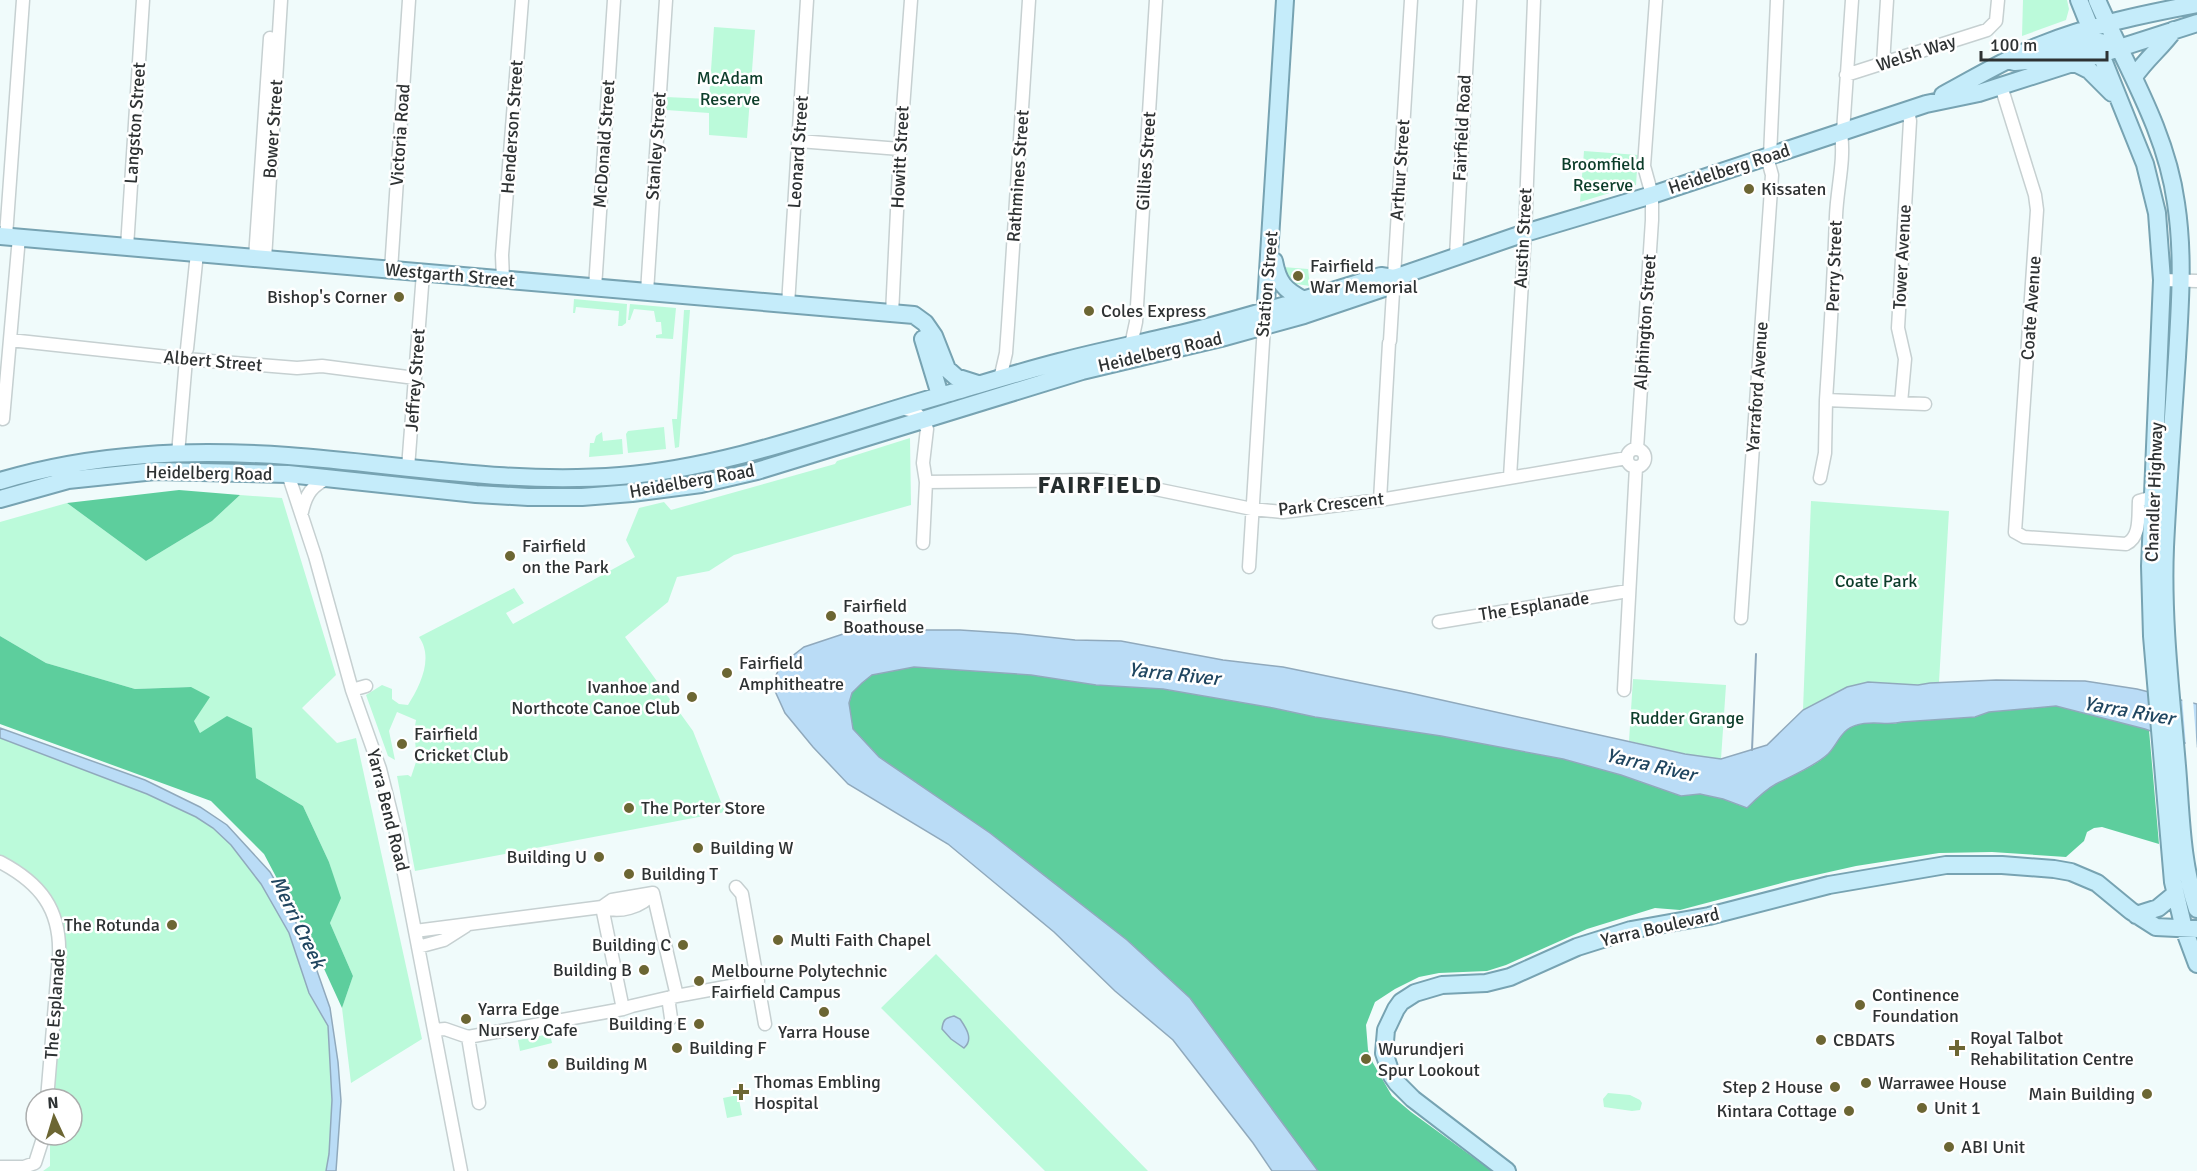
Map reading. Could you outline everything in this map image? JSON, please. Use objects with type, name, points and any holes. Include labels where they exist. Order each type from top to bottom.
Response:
[{"type":"main road","name":"Station Street","points":[[1265,319],[1285,0]]},
{"type":"main road","name":"Chandler Highway","points":[[2079,0],[2145,165],[2157,213],[2162,280],[2144,496],[2150,566],[2186,860],[2197,909]]},
{"type":"main road","name":"Chandler Highway","points":[[2097,0],[2134,76],[2161,143],[2173,183],[2189,281],[2159,638],[2169,855],[2175,894],[2190,924],[2197,964]]},
{"type":"main road","points":[[2130,0],[2146,14]]},
{"type":"main road","name":"Heidelberg Road","points":[[0,499],[68,480],[119,474],[194,470],[330,477],[476,494],[528,496],[632,493],[701,484],[756,471],[1082,370],[1384,288],[1394,278],[1525,233],[1652,195],[1926,104],[2075,63],[2108,23],[2186,4]]},
{"type":"main road","name":"Heidelberg Road","points":[[1926,104],[2040,45],[2095,41],[2120,47],[2197,23]]},
{"type":"main road","points":[[2134,76],[2151,55],[2165,44],[2174,30]]},
{"type":"main road","points":[[1955,89],[2001,82],[2006,61]]},
{"type":"main road","points":[[2075,63],[2087,69],[2104,87],[2118,97]]},
{"type":"main road","name":"Westgarth Street","points":[[8,236],[896,314]]},
{"type":"main road","points":[[1271,242],[1280,280],[1286,290],[1304,300]]},
{"type":"main road","name":"Heidelberg Road","points":[[0,481],[35,471],[104,458],[178,454],[288,456],[514,478],[561,479],[623,476],[683,468],[752,452],[940,395],[1131,345],[1265,319],[1304,300],[1381,276],[1394,278]]},
{"type":"main road","points":[[896,314],[922,325],[933,348],[947,369],[956,377],[979,385]]},
{"type":"main road","points":[[933,348],[940,395],[947,400],[973,403]]},
{"type":"main road","points":[[877,414],[882,431]]},
{"type":"main road","name":"Yarra Bend Road","points":[[288,456],[288,474]]},
{"type":"main road","name":"Jeffrey Street","points":[[406,486],[408,468]]},
{"type":"main road","name":"Yarra Boulevard","points":[[1508,1171],[1413,1099],[1392,1076],[1384,1053],[1386,1030],[1401,1002],[1415,993],[1442,985],[1497,981],[1577,947],[1631,930],[1710,916],[1829,885],[1928,867],[1979,864],[2071,872],[2097,883],[2138,916],[2159,928],[2190,924]]},
{"type":"main road","points":[[2138,916],[2158,908],[2175,894]]},
{"type":"street","points":[[3,419],[10,340],[8,236],[23,0]]},
{"type":"street","name":"Langston Street","points":[[127,247],[143,0]]},
{"type":"street","name":"Bower Street","points":[[260,259],[273,0]]},
{"type":"street","name":"Bower Street","points":[[260,259],[281,0]]},
{"type":"street","name":"Victoria Road","points":[[391,270],[409,0]]},
{"type":"street","name":"Henderson Street","points":[[500,280],[522,0]]},
{"type":"street","name":"McDonald Street","points":[[595,288],[614,0]]},
{"type":"street","name":"Stanley Street","points":[[647,292],[666,0]]},
{"type":"street","name":"Leonard Street","points":[[788,304],[807,0]]},
{"type":"street","name":"Howitt Street","points":[[896,314],[900,149],[911,0]]},
{"type":"street","name":"Rathmines Street","points":[[1000,379],[1006,353],[1029,0]]},
{"type":"street","name":"Gillies Street","points":[[1131,345],[1136,322],[1156,0]]},
{"type":"street","name":"Arthur Street","points":[[1380,500],[1411,0]]},
{"type":"street","name":"Fairfield Road","points":[[1456,256],[1470,0]]},
{"type":"street","name":"Austin Street","points":[[1510,477],[1525,233],[1534,0]]},
{"type":"street","name":"Alphington Street","points":[[1632,462],[1631,450],[1637,449],[1652,195],[1644,166],[1656,0]]},
{"type":"street","name":"Yarraford Avenue","points":[[1741,618],[1772,175],[1768,156],[1777,0]]},
{"type":"street","name":"Perry Street","points":[[1820,478],[1825,453],[1836,213],[1852,0]]},
{"type":"street","points":[[1883,64],[1887,0]]},
{"type":"street","name":"Welsh Way","points":[[1846,75],[1991,28],[1996,21],[1998,0]]},
{"type":"street","name":"Coate Avenue","points":[[2001,82],[2035,195],[2037,210],[2014,527],[2017,535],[2025,537],[2121,545],[2129,543],[2136,537],[2144,496]]},
{"type":"street","name":"Tower Avenue","points":[[1901,402],[1905,359],[1898,328],[1910,120],[1908,110]]},
{"type":"street","points":[[799,141],[900,149]]},
{"type":"street","points":[[178,454],[197,253]]},
{"type":"street","name":"Jeffrey Street","points":[[408,468],[423,273]]},
{"type":"street","points":[[2162,280],[2189,281]]},
{"type":"street","name":"Station Street","points":[[1248,567],[1265,319]]},
{"type":"street","points":[[1136,322],[1149,341]]},
{"type":"street","name":"Albert Street","points":[[10,340],[186,354],[297,368],[322,366],[415,378]]},
{"type":"street","points":[[1006,353],[1010,364],[1018,374]]},
{"type":"street","points":[[1826,400],[1925,404]]},
{"type":"street","points":[[899,408],[914,411],[922,419],[927,429],[924,444],[923,475],[926,482],[923,543]]},
{"type":"street","points":[[904,425],[919,432],[924,444]]},
{"type":"street","points":[[1623,690],[1632,462]]},
{"type":"street","name":"Park Crescent","points":[[926,482],[1096,480],[1131,484],[1252,509],[1283,512],[1380,500],[1510,477],[1632,462]]},
{"type":"street","name":"Yarra Bend Road","points":[[288,474],[302,512],[352,690],[388,798],[461,1171]]},
{"type":"street","points":[[302,512],[308,492],[319,482],[330,477]]},
{"type":"street","name":"The Esplanade","points":[[1439,622],[1628,591]]},
{"type":"street","points":[[352,690],[366,686]]},
{"type":"street","name":"The Esplanade","points":[[0,862],[23,875],[38,889],[49,905],[59,932],[48,1087]]},
{"type":"street","points":[[736,887],[742,894],[765,1024]]},
{"type":"street","points":[[415,931],[602,907],[612,911],[645,904],[653,893],[674,997],[669,1004],[671,1018]]},
{"type":"street","points":[[602,907],[623,1010]]},
{"type":"street","points":[[418,947],[444,940],[469,924]]},
{"type":"street","points":[[434,1030],[445,1029],[468,1037],[623,1010],[632,1006],[758,981]]},
{"type":"street","points":[[468,1037],[479,1103]]},
{"type":"street","points":[[0,1167],[29,1168],[45,1159],[44,1147]]},
{"type":"green space","points":[[2023,0],[2067,0],[2069,9],[2066,20],[2022,36]]},
{"type":"green space","name":"McAdam Reserve","points":[[714,27],[755,30],[747,138],[709,135],[709,113],[666,110],[666,97],[709,99]]},
{"type":"green space","name":"Broomfield Reserve","points":[[1584,151],[1638,155],[1636,185],[1580,202]]},
{"type":"green space","points":[[1283,267],[1308,269],[1310,286],[1290,283]]},
{"type":"green space","points":[[574,299],[627,304],[626,323],[618,326],[619,311],[576,307],[573,313]]},
{"type":"green space","points":[[630,304],[676,308],[673,339],[656,338],[656,335],[662,334],[661,322],[656,322],[654,311],[634,309],[628,320]]},
{"type":"green space","points":[[684,310],[690,310],[679,447],[675,448],[672,419],[677,419]]},
{"type":"green space","points":[[664,427],[666,449],[628,453],[626,434],[628,431]]},
{"type":"green space","points":[[602,432],[603,441],[622,439],[623,454],[589,457],[590,443],[594,443],[596,436]]},
{"type":"green space","points":[[910,438],[911,505],[734,555],[709,571],[677,577],[668,602],[625,637],[693,731],[725,812],[415,871],[397,776],[411,777],[417,759],[414,732],[416,720],[397,712],[389,731],[395,760],[388,756],[366,695],[382,685],[392,689],[392,699],[399,704],[408,705],[424,672],[425,654],[419,637],[514,588],[524,603],[506,613],[513,624],[635,557],[626,540],[639,508],[664,502],[671,510],[835,464],[837,461]]},
{"type":"green space","points":[[179,490],[240,495],[212,521],[146,561],[67,503]]},
{"type":"green space","points":[[240,495],[282,498],[336,675],[302,708],[337,743],[356,738],[422,1039],[351,1083],[342,1008],[353,976],[330,923],[340,898],[329,862],[303,806],[256,778],[200,733],[194,721],[191,687],[135,689],[46,663],[0,636],[0,522],[67,503],[146,561],[212,521]]},
{"type":"green space","name":"Coate Park","points":[[1811,501],[1949,511],[1939,682],[1918,685],[1868,682],[1847,687],[1803,710]]},
{"type":"green space","points":[[0,636],[46,663],[135,689],[191,687],[210,697],[194,721],[200,733],[227,716],[252,728],[256,778],[303,806],[329,862],[341,898],[330,923],[353,976],[342,1008],[320,960],[264,854],[211,801],[0,724]]},
{"type":"green space","points":[[914,667],[1031,675],[1096,685],[1163,689],[1315,717],[1441,736],[1563,759],[1621,775],[1681,796],[1700,794],[1747,808],[1772,786],[1822,759],[1843,733],[1857,725],[1975,717],[1989,712],[2056,706],[2149,730],[2159,844],[2102,827],[2087,832],[2084,841],[2066,857],[1992,852],[1939,853],[1856,866],[1680,910],[1655,908],[1587,929],[1506,965],[1487,971],[1439,973],[1419,977],[1375,1002],[1366,1025],[1368,1050],[1392,1096],[1492,1171],[1318,1171],[1190,998],[1127,940],[990,833],[879,757],[853,729],[849,704],[852,693],[872,675]]},
{"type":"green space","name":"Rudder Grange","points":[[1633,679],[1726,685],[1721,759],[1685,754],[1629,741]]},
{"type":"green space","points":[[0,738],[147,794],[196,817],[213,828],[231,845],[261,884],[289,933],[312,999],[328,1026],[332,1100],[326,1171],[43,1171],[50,1166],[50,1147],[84,1147],[84,1087],[54,1087],[65,942],[58,912],[52,901],[36,884],[0,858]]},
{"type":"green space","points":[[936,954],[1148,1171],[1045,1171],[881,1008]]},
{"type":"green space","points":[[550,1034],[552,1043],[520,1051],[518,1040]]},
{"type":"green space","points":[[1608,1093],[1630,1095],[1640,1100],[1642,1103],[1640,1110],[1604,1107],[1603,1099]]},
{"type":"green space","points":[[738,1095],[742,1115],[727,1118],[723,1098]]},
{"type":"water","name":"Yarra River","points":[[855,630],[960,630],[1075,640],[1121,641],[1223,660],[1283,667],[1685,754],[1721,759],[1767,745],[1803,710],[1847,687],[1868,682],[1918,685],[1996,680],[2085,681],[2137,689],[2197,704],[2197,747],[2145,729],[2056,706],[1989,712],[1975,717],[1863,724],[1847,730],[1822,759],[1772,786],[1747,808],[1700,794],[1681,796],[1621,775],[1563,759],[1163,689],[1096,685],[1031,675],[914,667],[872,675],[862,683],[852,693],[849,703],[853,729],[879,757],[990,833],[1127,940],[1190,998],[1318,1171],[1272,1171],[1173,1040],[1115,991],[1054,932],[948,844],[848,784],[785,713],[775,691],[775,677],[782,664],[804,647]]},
{"type":"water","points":[[0,728],[145,780],[200,807],[227,825],[270,872],[285,898],[315,965],[330,1008],[341,1101],[336,1171],[326,1171],[332,1100],[328,1026],[309,993],[289,933],[261,884],[231,845],[213,828],[196,817],[147,794],[0,738]]},
{"type":"water","points":[[954,1016],[960,1019],[965,1026],[969,1037],[964,1048],[942,1029],[945,1020]]},
{"type":"pier","points":[[2182,696],[2193,700],[2197,750],[2186,746]]},
{"type":"waterway","points":[[1752,750],[1756,654]]},
{"type":"place","name":"Kissaten","points":[[1749,189]]},
{"type":"place","name":"Fairfield War Memorial","points":[[1298,276]]},
{"type":"place","name":"Bishop's Corner","points":[[399,297]]},
{"type":"place","name":"Coles Express","points":[[1089,311]]},
{"type":"place","name":"Fairfield on the Park","points":[[510,556]]},
{"type":"place","name":"Fairfield Boathouse","points":[[831,616]]},
{"type":"place","name":"Fairfield Amphitheatre","points":[[727,673]]},
{"type":"place","name":"Ivanhoe and Northcote Canoe Club","points":[[692,697]]},
{"type":"place","name":"Fairfield Cricket Club","points":[[402,744]]},
{"type":"place","name":"The Porter Store","points":[[629,808]]},
{"type":"place","name":"Building W","points":[[698,848]]},
{"type":"place","name":"Building U","points":[[599,857]]},
{"type":"place","name":"Building T","points":[[629,874]]},
{"type":"place","name":"The Rotunda","points":[[172,925]]},
{"type":"place","name":"Multi Faith Chapel","points":[[778,940]]},
{"type":"place","name":"Building C","points":[[683,945]]},
{"type":"place","name":"Building B","points":[[644,970]]},
{"type":"place","name":"Melbourne Polytechnic Fairfield Campus","points":[[699,981]]},
{"type":"place","name":"Continence Foundation","points":[[1860,1005]]},
{"type":"place","name":"Yarra House","points":[[824,1012]]},
{"type":"place","name":"Yarra Edge Nursery Cafe","points":[[466,1019]]},
{"type":"place","name":"Building E","points":[[699,1024]]},
{"type":"place","name":"CBDATS","points":[[1821,1040]]},
{"type":"place","name":"Building F","points":[[677,1048]]},
{"type":"place","name":"Royal Talbot Rehabilitation Centre","points":[[1957,1048]]},
{"type":"place","name":"Wurundjeri Spur Lookout","points":[[1366,1059]]},
{"type":"place","name":"Building M","points":[[553,1064]]},
{"type":"place","name":"Warrawee House","points":[[1866,1083]]},
{"type":"place","name":"Step 2 House","points":[[1835,1087]]},
{"type":"place","name":"Thomas Embling Hospital","points":[[741,1092]]},
{"type":"place","name":"Main Building","points":[[2147,1094]]},
{"type":"place","name":"Unit 1","points":[[1922,1108]]},
{"type":"place","name":"Kintara Cottage","points":[[1849,1111]]},
{"type":"place","name":"ABI Unit","points":[[1949,1147]]},
{"type":"district","name":"FAIRFIELD","points":[[1100,485]]},
{"type":"water label","name":"Merri Creek","points":[[298,922]]}]
